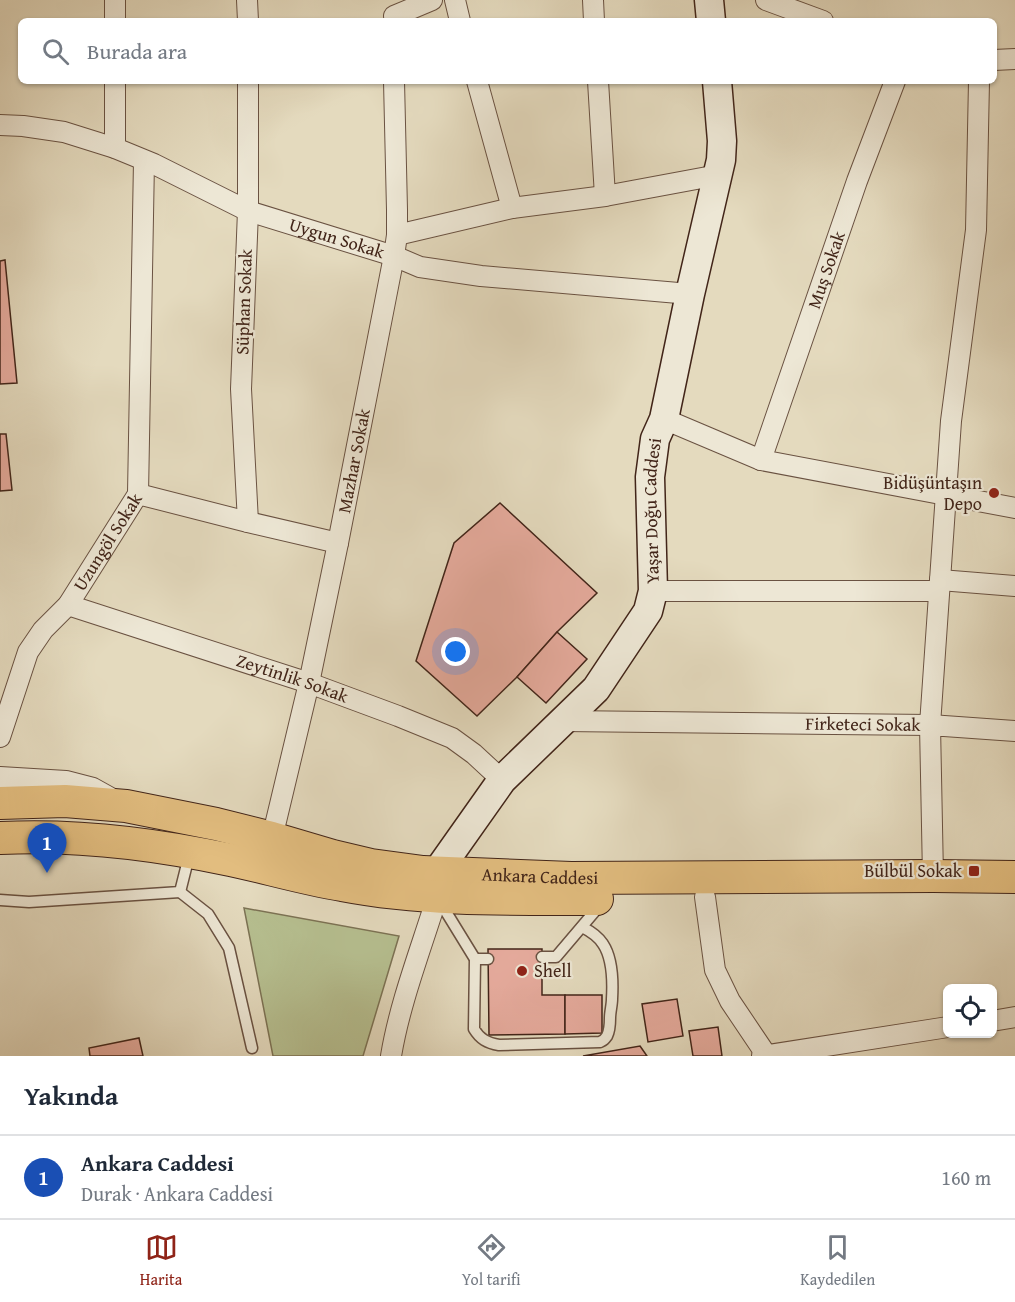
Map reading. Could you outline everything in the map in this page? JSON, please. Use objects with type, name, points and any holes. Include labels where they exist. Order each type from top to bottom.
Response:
[{"type":"main road","name":"Ankara Caddesi","points":[[0,803],[65,801],[126,806],[216,824],[371,865],[423,872],[437,884],[480,899],[1015,894]]},
{"type":"main road","name":"Ankara Caddesi","points":[[0,838],[114,841],[190,852],[294,876],[380,891],[437,884],[571,878],[1015,877]]},
{"type":"street","points":[[115,0],[115,18]]},
{"type":"street","points":[[248,0],[248,18]]},
{"type":"street","points":[[394,12],[432,0]]},
{"type":"street","points":[[455,0],[459,18]]},
{"type":"street","points":[[593,0],[594,18]]},
{"type":"street","points":[[709,0],[711,18]]},
{"type":"street","points":[[766,0],[815,18]]},
{"type":"street","points":[[997,60],[1015,59]]},
{"type":"street","points":[[115,84],[115,148]]},
{"type":"street","name":"Süphan Sokak","points":[[248,84],[248,211],[241,389],[248,522]]},
{"type":"street","name":"Mazhar Sokak","points":[[272,838],[309,683],[397,235],[394,84]]},
{"type":"street","points":[[478,84],[512,208]]},
{"type":"street","points":[[598,84],[605,196]]},
{"type":"street","name":"Yaşar Doğu Caddesi","points":[[437,884],[502,780],[597,689],[648,611],[653,591],[650,477],[655,439],[664,419],[721,160],[722,141],[717,84]]},
{"type":"street","name":"Muş Sokak","points":[[761,460],[857,182],[894,84]]},
{"type":"street","name":"Firketeci Sokak","points":[[563,721],[930,725],[951,421],[976,230],[979,84]]},
{"type":"street","name":"Uygun Sokak","points":[[0,125],[64,132],[115,148],[154,164],[248,211],[393,256],[420,267],[458,274],[690,294]]},
{"type":"street","points":[[138,494],[144,160]]},
{"type":"street","points":[[397,235],[512,208],[605,196],[718,175]]},
{"type":"street","points":[[664,419],[761,460],[1015,508]]},
{"type":"street","name":"Uzungöl Sokak","points":[[0,737],[28,652],[43,630],[68,605],[138,494],[338,543]]},
{"type":"street","points":[[653,591],[939,585],[1015,586]]},
{"type":"street","name":"Zeytinlik Sokak","points":[[68,605],[309,683],[398,716],[452,738],[474,754],[502,780]]},
{"type":"street","points":[[933,876],[930,725],[1015,731]]},
{"type":"street","points":[[0,777],[66,781],[93,788],[126,806]]},
{"type":"street","points":[[391,1056],[437,884]]},
{"type":"street","points":[[705,897],[715,970],[730,1001],[765,1056],[943,1029]]},
{"type":"street","points":[[997,1020],[1015,1017]]},
{"type":"lane","points":[[180,892],[190,852]]},
{"type":"lane","points":[[437,884],[475,959],[474,1029],[478,1036],[491,1044],[600,1042],[607,1036],[610,1024],[612,980],[609,958],[597,937],[582,927]]},
{"type":"lane","points":[[0,900],[29,902],[180,892],[208,914],[229,948],[252,1048]]},
{"type":"lane","points":[[542,957],[556,957],[605,899]]},
{"type":"lane","points":[[475,959],[488,959]]},
{"type":"green space","points":[[244,908],[399,936],[363,1056],[273,1056]]},
{"type":"building","points":[[5,260],[17,383],[0,384],[0,261]]},
{"type":"building","points":[[0,434],[6,434],[12,490],[0,491]]},
{"type":"building","points":[[500,503],[597,593],[477,716],[416,661],[454,543]]},
{"type":"building","points":[[557,632],[587,659],[546,703],[517,677]]},
{"type":"building","points":[[488,949],[542,949],[542,995],[565,995],[565,1034],[489,1035]]},
{"type":"building","points":[[565,995],[602,995],[602,1033],[565,1034]]},
{"type":"building","points":[[677,999],[683,1036],[648,1042],[642,1004]]},
{"type":"building","points":[[718,1027],[722,1056],[693,1056],[689,1031]]},
{"type":"building","points":[[139,1038],[143,1056],[90,1056],[89,1048]]},
{"type":"building","points":[[640,1046],[647,1056],[583,1056]]},
{"type":"place","name":"Bidüşüntaşın Depo","points":[[994,493]]},
{"type":"place","name":"Bülbül Sokak","points":[[974,871]]},
{"type":"place","name":"Ankara Caddesi","points":[[47,873]]},
{"type":"place","name":"Shell","points":[[522,971]]}]
